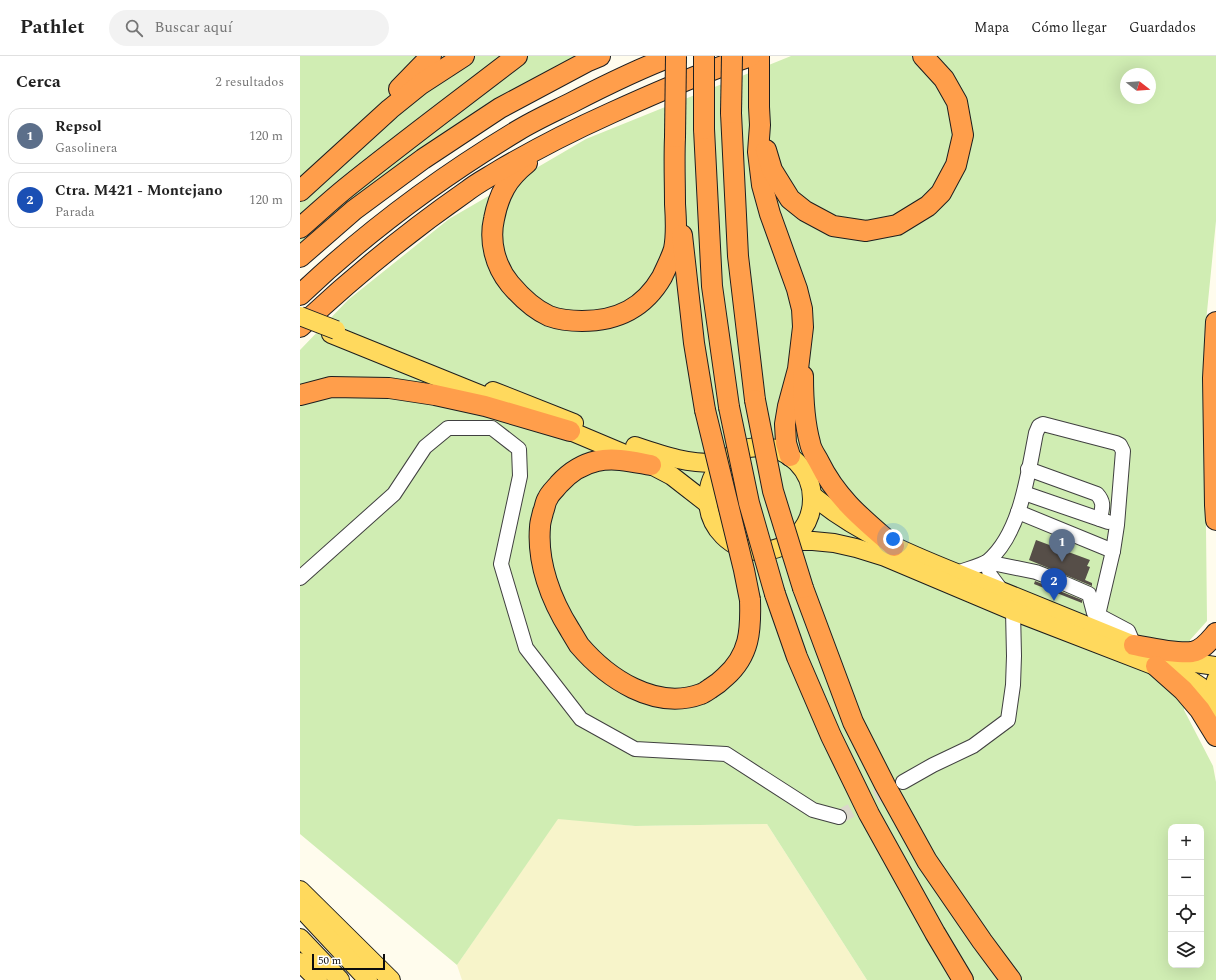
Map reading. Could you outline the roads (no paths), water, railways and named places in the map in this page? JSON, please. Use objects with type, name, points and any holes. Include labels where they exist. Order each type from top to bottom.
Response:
[{"type":"highway","points":[[304,187],[349,138],[431,56]]},
{"type":"highway","points":[[304,187],[400,101],[421,84],[464,56]]},
{"type":"highway","points":[[300,228],[345,189],[415,133],[517,56]]},
{"type":"highway","points":[[300,257],[354,210],[424,159],[500,108],[600,56]]},
{"type":"highway","points":[[300,295],[381,224],[447,176],[518,130],[611,82],[674,56],[676,232],[674,250],[668,266],[659,282],[647,298],[632,309],[622,315],[596,321],[567,321],[550,316],[536,309],[522,298],[505,278],[494,253],[492,225],[501,194],[509,181],[519,169],[542,151],[579,127]]},
{"type":"highway","points":[[704,56],[704,128],[712,286],[729,407],[749,503],[775,594],[797,657],[831,736],[868,814],[963,980]]},
{"type":"highway","points":[[732,56],[731,113],[738,256],[755,400],[773,491],[802,588],[853,722],[884,785],[927,861],[982,941],[1011,980]]},
{"type":"highway","points":[[300,327],[337,292],[413,231],[468,190],[534,150],[654,92],[725,64],[751,56]]},
{"type":"highway","points":[[759,56],[758,152],[762,185],[770,214],[797,289],[802,309],[803,406],[810,444],[827,478],[842,498],[859,516],[894,546]]},
{"type":"highway","points":[[759,116],[772,170],[790,199],[805,211],[833,226],[866,231],[897,225],[928,206],[941,193],[956,165],[963,135],[957,102],[944,79],[922,56]]},
{"type":"highway","points":[[651,465],[616,459],[598,461],[580,467],[564,479],[548,498],[540,526],[540,550],[545,575],[560,613],[579,644],[598,664],[617,679],[637,691],[659,697],[679,698],[701,694],[714,687],[735,667],[744,651],[751,623],[750,600],[744,570],[705,410],[694,343],[683,252],[675,138]]},
{"type":"highway","points":[[1216,322],[1213,378],[1216,520]]},
{"type":"highway","points":[[790,456],[786,443],[785,424],[788,406],[798,369],[803,327]]},
{"type":"highway","points":[[300,395],[331,387],[389,388],[436,395],[485,406],[570,431]]},
{"type":"highway","points":[[1134,645],[1171,651],[1194,652],[1207,644],[1216,633]]},
{"type":"highway","points":[[1156,666],[1183,690],[1200,710],[1216,736]]},
{"type":"main road","points":[[300,316],[333,332],[651,465],[672,476],[708,504]]},
{"type":"main road","points":[[300,322],[333,332],[677,460],[694,463],[722,463]]},
{"type":"main road","points":[[754,447],[772,448],[790,456],[806,473],[811,485],[813,496],[811,510],[806,525],[793,541],[780,548],[760,552],[741,548],[721,535],[714,526],[710,517],[708,504],[709,490],[714,476],[722,463],[735,453],[754,447]]},
{"type":"main road","points":[[813,496],[824,506],[851,524],[894,546],[957,573],[1134,645],[1181,662],[1216,666]]},
{"type":"main road","points":[[793,541],[834,543],[856,548],[885,558],[1013,611],[1189,679],[1201,687],[1214,706]]},
{"type":"main road","points":[[1214,706],[1216,680]]},
{"type":"main road","points":[[300,890],[391,980]]},
{"type":"main road","points":[[300,907],[368,980]]},
{"type":"main road","points":[[300,938],[340,980]]},
{"type":"main road","points":[[300,962],[318,980]]},
{"type":"lane","points":[[957,573],[988,562],[1004,543],[1018,512],[1024,493],[1036,433],[1039,426],[1043,424],[1116,443],[1120,445],[1123,451],[1117,526],[1113,551],[1098,615]]},
{"type":"lane","points":[[300,578],[394,494],[425,447],[448,428],[492,428],[519,449],[520,476],[501,564],[526,648],[581,719],[635,749],[726,754],[813,810],[839,816]]},
{"type":"lane","points":[[1028,469],[1097,494],[1102,499],[1100,519]]},
{"type":"lane","points":[[1024,493],[1117,526]]},
{"type":"lane","points":[[1018,512],[1113,551]]},
{"type":"lane","points":[[988,562],[990,575],[1002,591]]},
{"type":"lane","points":[[988,562],[1036,572],[1089,594],[1094,613],[1128,631],[1134,645]]},
{"type":"lane","points":[[903,782],[973,746],[1008,720],[1013,685],[1013,611]]},
{"type":"tunnel","points":[[839,817],[896,786]]},
{"type":"place","name":"Repsol","points":[[1062,562]]},
{"type":"place","name":"Ctra. M421 - Montejano","points":[[1054,601]]}]
